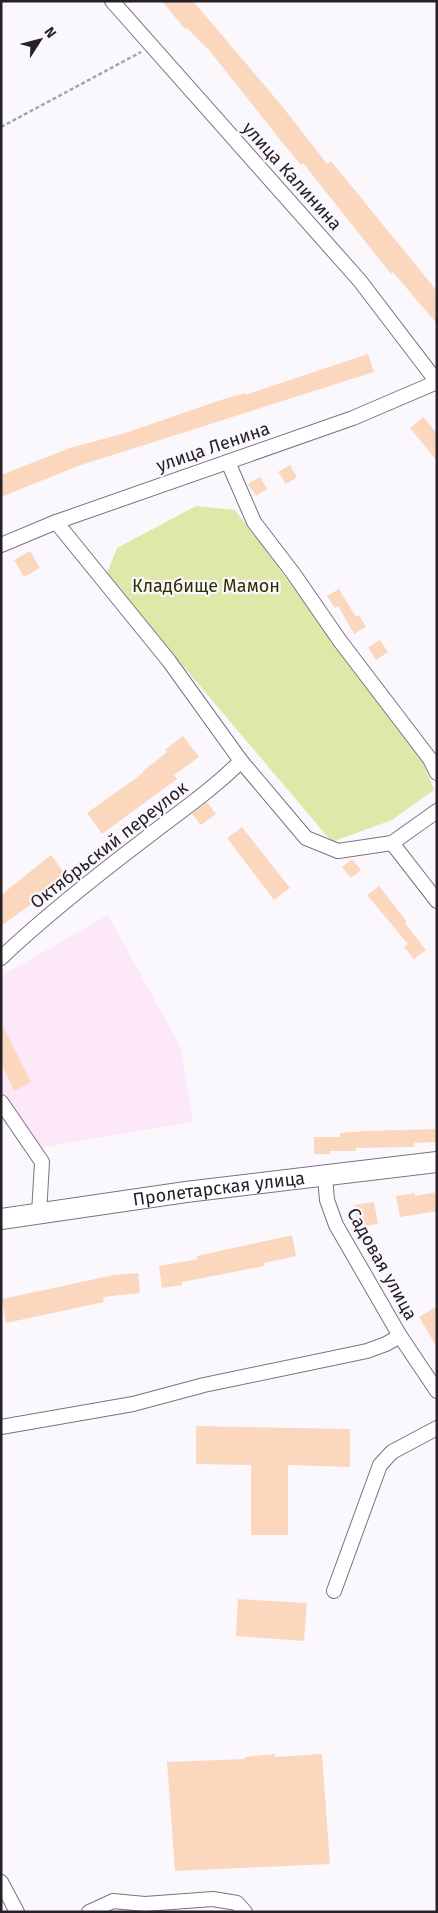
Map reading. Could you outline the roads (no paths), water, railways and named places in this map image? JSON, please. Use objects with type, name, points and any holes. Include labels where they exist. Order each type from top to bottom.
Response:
[{"type":"street","name":"улица Калинина","points":[[112,1],[360,281],[437,382]]},
{"type":"street","name":"улица Ленина","points":[[1,545],[56,522],[353,418],[437,382]]},
{"type":"street","points":[[228,462],[254,522],[294,573],[340,641],[430,758],[437,773]]},
{"type":"street","points":[[56,522],[170,661],[241,761],[306,838],[338,851],[392,843],[437,811]]},
{"type":"street","name":"Октябрьский переулок","points":[[1,958],[23,937],[108,867],[222,780],[241,761]]},
{"type":"street","points":[[392,843],[437,901]]},
{"type":"street","points":[[1,1102],[42,1162],[39,1214]]},
{"type":"street","name":"Пролетарская улица","points":[[1,1219],[186,1192],[437,1162]]},
{"type":"street","name":"Садовая улица","points":[[324,1176],[327,1200],[336,1225],[400,1336],[437,1391]]},
{"type":"street","points":[[1,1427],[133,1404],[204,1386],[367,1352],[400,1336]]},
{"type":"street","points":[[334,1592],[380,1466],[392,1452],[437,1428]]},
{"type":"street","points":[[1,1882],[17,1912]]},
{"type":"street","points":[[89,1912],[113,1901],[145,1904],[213,1899],[236,1903],[245,1912]]},
{"type":"park label","name":"Кладбище Мамон","points":[[206,586]]}]
